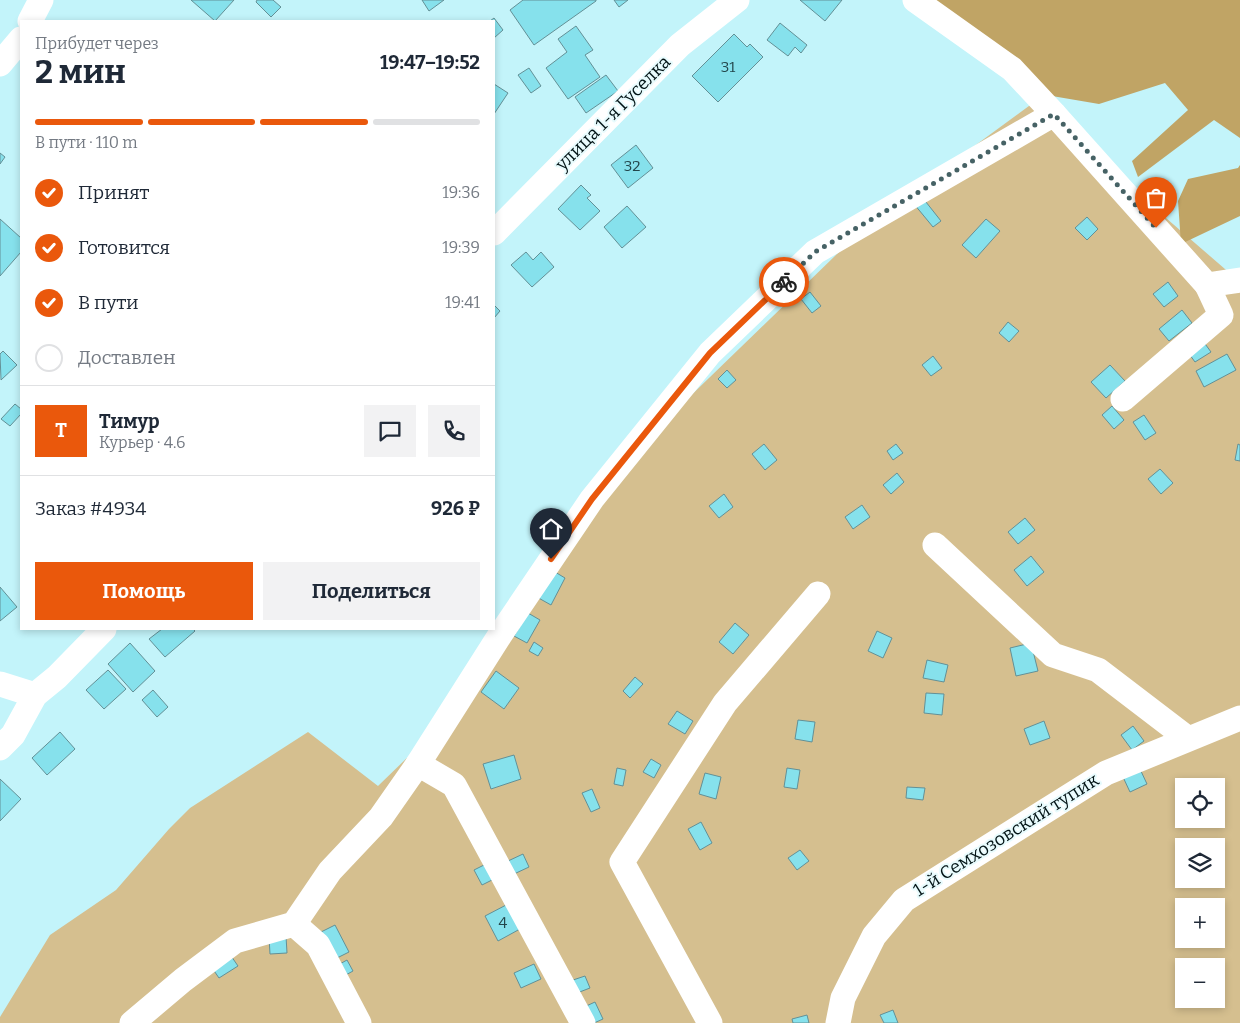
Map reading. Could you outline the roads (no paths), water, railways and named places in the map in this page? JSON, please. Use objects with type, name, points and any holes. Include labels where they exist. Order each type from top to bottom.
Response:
[{"type":"street","points":[[31,20],[41,0]]},
{"type":"street","name":"улица 1-я Гуселка","points":[[495,232],[680,45],[737,0]]},
{"type":"street","points":[[914,0],[1012,69],[1207,285],[1221,315],[1123,400]]},
{"type":"street","points":[[0,64],[20,39]]},
{"type":"street","points":[[132,1023],[182,980],[235,941],[294,924],[330,871],[381,817],[418,764],[500,635],[592,499],[710,353],[815,252],[1054,114]]},
{"type":"street","points":[[1207,285],[1240,280]]},
{"type":"street","points":[[936,544],[1053,655],[1098,670],[1186,738]]},
{"type":"street","points":[[710,1023],[622,862],[725,703],[818,594]]},
{"type":"street","points":[[0,748],[13,735],[34,695],[57,677],[103,630]]},
{"type":"street","points":[[0,684],[34,695]]},
{"type":"street","name":"1-й Семхозовский тупик","points":[[838,1023],[844,998],[874,936],[904,900],[1106,773],[1186,738],[1240,718]]},
{"type":"street","points":[[418,764],[454,786],[583,1023]]},
{"type":"street","points":[[294,924],[318,945],[359,1023]]}]
